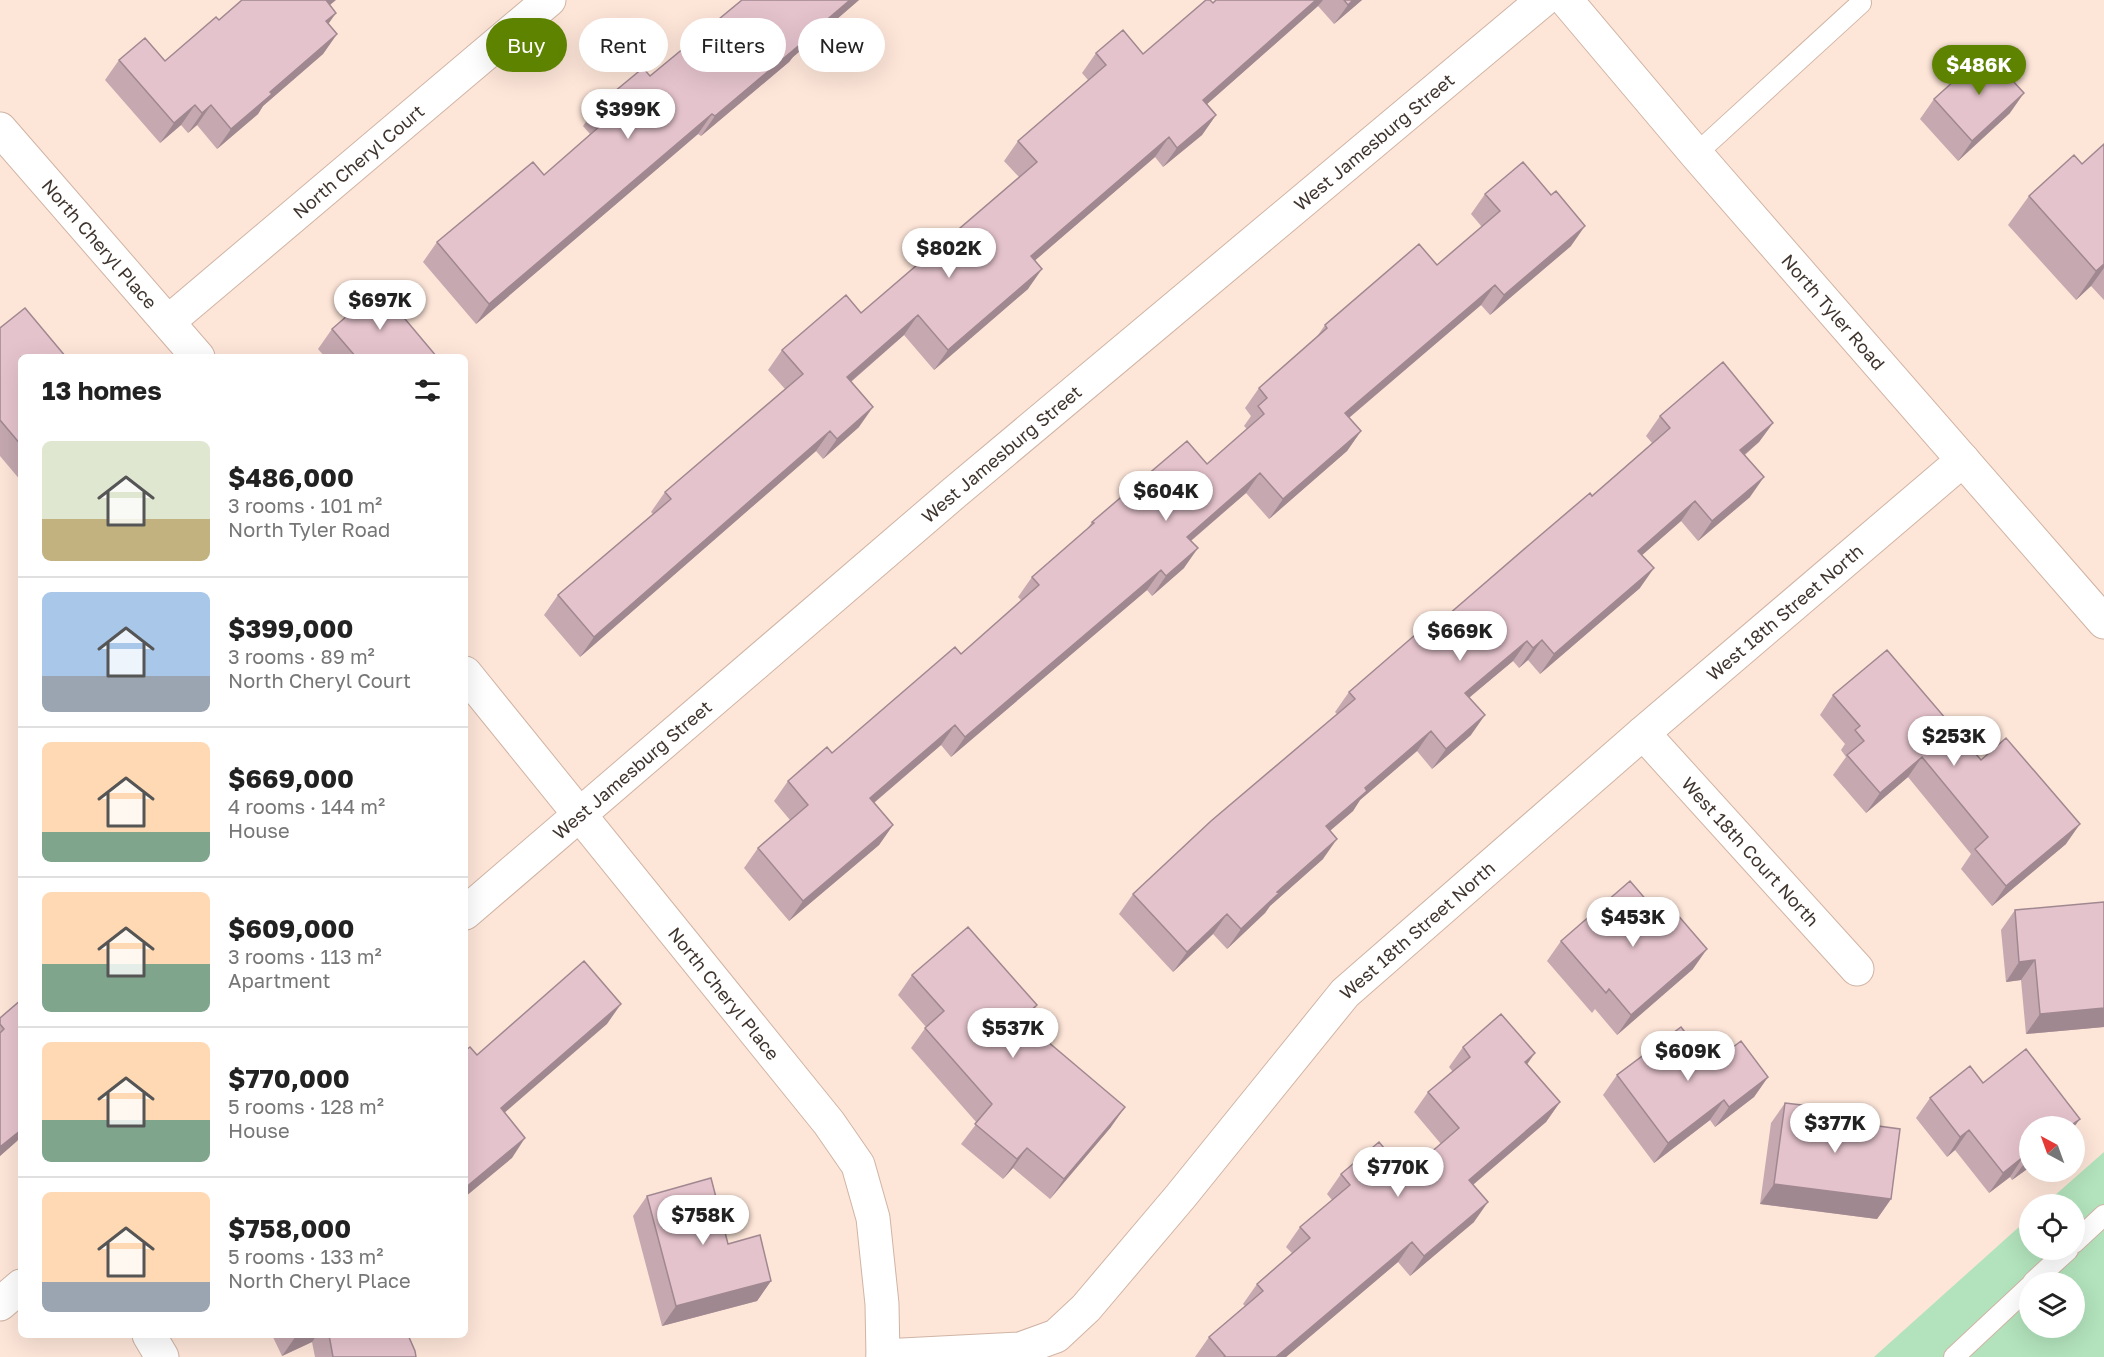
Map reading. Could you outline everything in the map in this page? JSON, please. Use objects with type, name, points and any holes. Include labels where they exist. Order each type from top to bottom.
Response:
[{"type":"street","name":"North Cheryl Court","points":[[168,322],[549,0]]},
{"type":"street","name":"West Jamesburg Street","points":[[468,910],[954,493],[1543,0]]},
{"type":"street","name":"North Tyler Road","points":[[1566,0],[1696,154],[2104,622]]},
{"type":"street","name":"North Cheryl Place","points":[[0,129],[195,354]]},
{"type":"street","name":"West 18th Street North","points":[[883,1356],[1020,1349],[1056,1336],[1086,1308],[1180,1197],[1345,993],[1643,733],[1963,460]]},
{"type":"street","name":"North Cheryl Place","points":[[468,677],[829,1123],[858,1165],[873,1218],[882,1304],[883,1356]]},
{"type":"street","name":"West 18th Court North","points":[[1643,733],[1857,969]]},
{"type":"street","points":[[0,1304],[18,1289]]},
{"type":"street","points":[[151,1338],[162,1357]]},
{"type":"lane","points":[[1696,154],[1861,3],[1859,0]]},
{"type":"lane","points":[[2085,1233],[2104,1215]]},
{"type":"lane","points":[[2044,1272],[2057,1260]]},
{"type":"lane","points":[[1954,1357],[2019,1296]]},
{"type":"green space","points":[[2104,1152],[2104,1357],[1874,1357],[2019,1227],[2019,1260],[2085,1260],[2085,1194],[2056,1194],[2070,1182],[2085,1182],[2085,1169]]},
{"type":"building","points":[[242,0],[326,0],[336,13],[326,21],[337,34],[231,129],[211,105],[202,113],[195,105],[174,123],[119,60],[145,38],[165,61],[216,17],[219,20]]},
{"type":"building","points":[[742,0],[850,0],[829,18],[798,18],[798,46],[786,56],[786,18],[720,18]]},
{"type":"building","points":[[1206,0],[1213,3],[1216,0],[1316,0],[1203,100],[1216,115],[1177,148],[1169,137],[1031,256],[1042,269],[948,350],[918,315],[847,377],[873,407],[837,439],[830,431],[594,637],[558,595],[671,499],[665,492],[803,374],[782,350],[846,295],[861,313],[1037,162],[1018,141],[1106,65],[1096,53],[1123,30],[1143,54]]},
{"type":"building","points":[[680,51],[680,72],[767,72],[715,116],[712,114],[489,304],[437,242],[533,162],[544,175],[608,119],[597,106],[638,72],[646,72],[650,76],[655,72],[668,72],[668,61]]},
{"type":"building","points":[[1986,52],[2024,93],[1972,141],[1934,99]]},
{"type":"building","points":[[2104,144],[2104,264],[2096,271],[2029,196],[2074,155],[2082,164]]},
{"type":"building","points":[[1523,162],[1551,195],[1556,191],[1585,226],[1504,295],[1495,285],[1345,413],[1361,431],[1283,499],[1260,473],[1187,537],[1198,548],[1166,576],[1161,570],[965,737],[955,725],[870,798],[893,825],[803,901],[758,848],[808,805],[788,781],[827,747],[832,753],[955,647],[961,654],[1039,585],[1032,577],[1187,441],[1207,464],[1264,414],[1258,406],[1267,398],[1259,388],[1327,328],[1325,325],[1419,244],[1437,265],[1500,211],[1485,194]]},
{"type":"building","points":[[379,288],[434,354],[353,354],[332,329]]},
{"type":"building","points":[[25,308],[63,354],[18,354],[18,441],[0,420],[0,328]]},
{"type":"building","points":[[1723,362],[1773,423],[1740,450],[1764,477],[1712,521],[1695,501],[1638,551],[1654,568],[1554,654],[1542,640],[1533,648],[1527,641],[1465,693],[1485,715],[1446,749],[1431,731],[1365,788],[1367,791],[1326,826],[1337,839],[1277,892],[1279,893],[1241,929],[1227,914],[1187,952],[1133,894],[1211,821],[1355,699],[1349,692],[1415,635],[1419,640],[1590,493],[1592,496],[1670,428],[1660,416]]},
{"type":"building","points":[[1887,650],[1981,760],[2006,738],[2080,824],[2006,886],[1975,849],[1988,837],[1922,757],[1880,793],[1847,755],[1864,741],[1855,730],[1860,726],[1833,695]]},
{"type":"building","points":[[1630,881],[1666,923],[1676,913],[1707,949],[1631,1015],[1609,989],[1606,993],[1561,941]]},
{"type":"building","points":[[2104,902],[2104,1008],[2040,1014],[2035,960],[2019,962],[2015,910]]},
{"type":"building","points":[[968,927],[1037,1005],[1021,1019],[1125,1107],[1064,1179],[1027,1148],[1017,1159],[975,1124],[992,1104],[925,1028],[944,1011],[912,975]]},
{"type":"building","points":[[584,961],[621,1004],[501,1108],[525,1138],[468,1186],[468,1049],[470,1047],[477,1055]]},
{"type":"building","points":[[18,1003],[18,1132],[0,1147],[0,1033],[4,1029],[0,1024],[0,1018]]},
{"type":"building","points":[[1501,1014],[1535,1053],[1525,1062],[1560,1102],[1469,1180],[1488,1202],[1424,1256],[1412,1242],[1276,1357],[1224,1357],[1209,1337],[1263,1291],[1257,1284],[1310,1238],[1300,1227],[1350,1185],[1341,1174],[1379,1142],[1406,1174],[1459,1128],[1428,1092],[1470,1057],[1463,1047]]},
{"type":"building","points":[[1681,1027],[1710,1065],[1741,1041],[1768,1077],[1729,1107],[1724,1100],[1668,1143],[1617,1075]]},
{"type":"building","points":[[2026,1049],[2078,1116],[2019,1116],[2019,1160],[2003,1173],[1969,1130],[1960,1137],[1930,1098],[1970,1066],[1983,1083]]},
{"type":"building","points":[[1785,1103],[1835,1109],[1834,1120],[1900,1129],[1891,1199],[1774,1184]]},
{"type":"building","points":[[711,1178],[728,1244],[760,1235],[771,1281],[676,1306],[647,1196]]},
{"type":"building","points":[[330,1338],[409,1338],[416,1357],[333,1357]]}]
